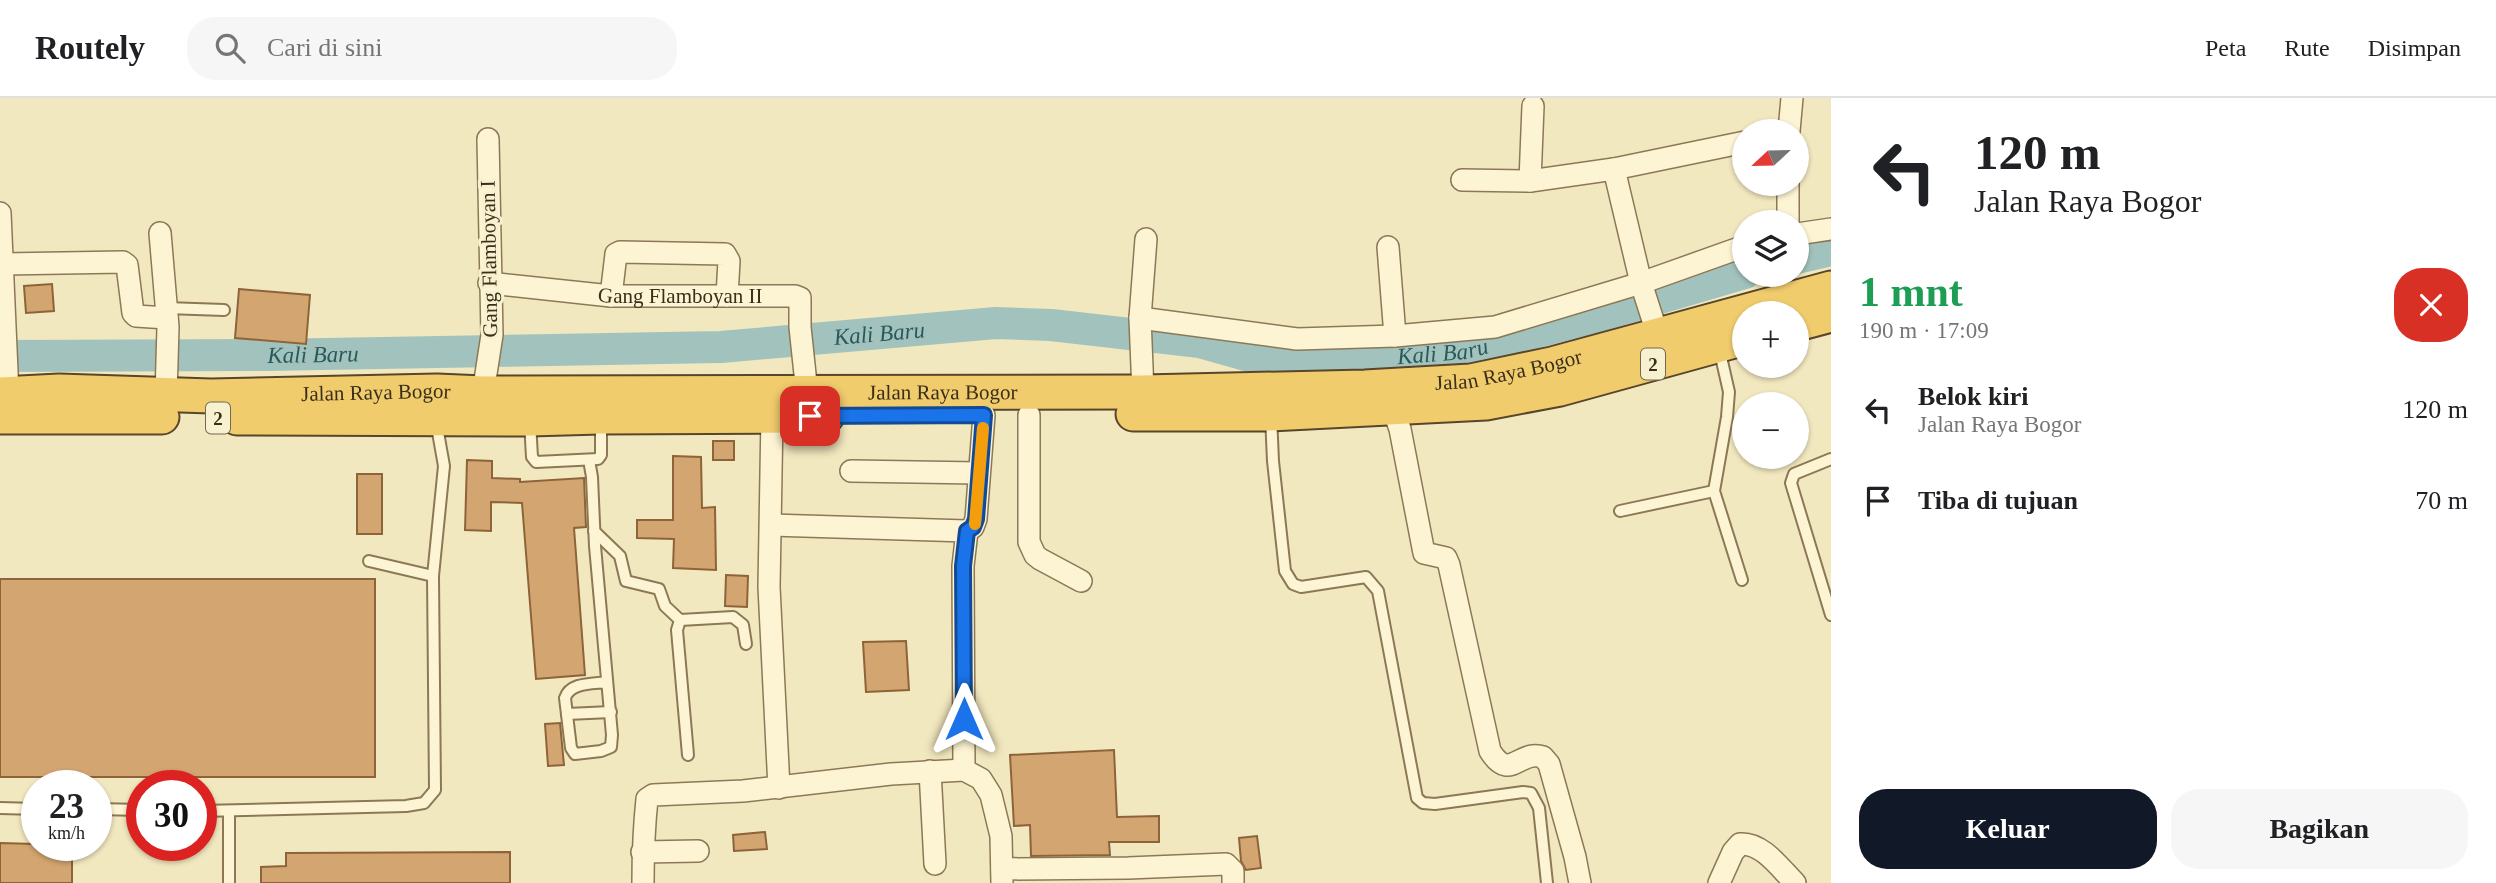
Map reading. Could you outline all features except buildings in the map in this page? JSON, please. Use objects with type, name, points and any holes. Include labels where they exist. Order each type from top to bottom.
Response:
[{"type":"highway","name":"Jalan Raya Bogor","points":[[4,397],[437,404],[484,386],[601,404],[772,416],[1030,415],[1268,401],[1365,387],[1471,381],[1509,374],[1655,327],[1831,288]]},
{"type":"highway","points":[[1809,321],[1831,315]]},
{"type":"highway","name":"Jalan Raya Bogor","points":[[4,397],[167,384],[437,404],[530,419],[601,404],[806,382],[1142,384],[1268,401],[1393,409],[1486,404],[1535,394],[1732,342]]},
{"type":"street","points":[[1789,119],[1792,98]]},
{"type":"street","points":[[1530,181],[1533,106]]},
{"type":"street","name":"Gang Flamboyan I","points":[[484,386],[492,335],[488,139]]},
{"type":"street","points":[[1462,180],[1530,181],[1614,169],[1732,145]]},
{"type":"street","points":[[1614,169],[1655,327]]},
{"type":"street","points":[[0,213],[4,397]]},
{"type":"street","points":[[1809,232],[1831,229]]},
{"type":"street","points":[[160,233],[167,319],[167,384]]},
{"type":"street","points":[[1142,384],[1140,323],[1146,239]]},
{"type":"street","points":[[1388,247],[1395,336]]},
{"type":"street","points":[[1140,323],[1297,339],[1395,336],[1495,327],[1643,285],[1732,251]]},
{"type":"street","points":[[611,296],[616,254],[621,252],[724,254],[729,261],[727,296]]},
{"type":"street","points":[[3,264],[123,262],[127,265],[133,313],[167,319]]},
{"type":"street","name":"Gang Flamboyan II","points":[[489,283],[611,296],[795,296],[800,298],[806,382]]},
{"type":"street","points":[[1393,409],[1424,553],[1446,558],[1449,565],[1490,751],[1502,765],[1508,766],[1531,756],[1543,757],[1549,764],[1580,883]]},
{"type":"street","points":[[771,525],[967,531],[973,527],[976,519],[984,415]]},
{"type":"street","points":[[1030,415],[1030,541],[1035,555],[1040,559],[1081,581]]},
{"type":"street","points":[[772,416],[769,587],[779,788]]},
{"type":"street","points":[[851,471],[979,472]]},
{"type":"street","points":[[964,770],[963,566],[967,531]]},
{"type":"street","points":[[643,883],[642,852],[647,799],[653,795],[779,788],[930,771],[964,770],[981,779],[991,795],[1000,836],[1002,876],[1226,864],[1233,871],[1233,883]]},
{"type":"street","points":[[930,771],[935,864]]},
{"type":"street","points":[[1719,883],[1733,852],[1740,844],[1748,843],[1760,849],[1795,883]]},
{"type":"street","points":[[642,852],[698,851]]},
{"type":"lane","points":[[167,319],[224,310]]},
{"type":"lane","points":[[1732,342],[1727,417],[1714,491],[1742,580]]},
{"type":"lane","points":[[1268,401],[1286,571],[1293,584],[1301,587],[1366,577],[1378,591],[1417,798],[1423,803],[1435,804],[1531,793],[1539,808],[1547,883]]},
{"type":"lane","points":[[217,811],[406,806],[424,803],[435,790],[433,576],[444,466],[437,404]]},
{"type":"lane","points":[[530,419],[532,457],[536,462],[598,459],[601,455],[601,404]]},
{"type":"lane","points":[[1831,458],[1794,474],[1791,483],[1831,615]]},
{"type":"lane","points":[[589,460],[611,712],[611,747],[575,754],[571,748],[565,698],[567,692],[573,687],[607,682]]},
{"type":"lane","points":[[1620,511],[1714,491]]},
{"type":"lane","points":[[594,531],[620,556],[626,581],[659,589],[665,606],[680,620],[733,617],[743,625],[746,644]]},
{"type":"lane","points":[[369,561],[433,576]]},
{"type":"lane","points":[[680,620],[677,630],[688,755]]},
{"type":"lane","points":[[567,714],[611,712]]},
{"type":"lane","points":[[0,808],[21,808]]},
{"type":"lane","points":[[229,811],[229,883]]},
{"type":"waterway","name":"Kali Baru","points":[[1809,255],[1831,250]]},
{"type":"waterway","name":"Kali Baru","points":[[0,356],[267,355],[721,347],[996,323],[1051,325],[1200,342],[1246,355],[1349,360],[1465,351],[1732,277]]},
{"type":"slow traffic","points":[[975,524],[983,428]]},
{"type":"route","points":[[810,416],[984,415],[976,519],[973,527],[967,531],[963,566],[964,719]]}]
